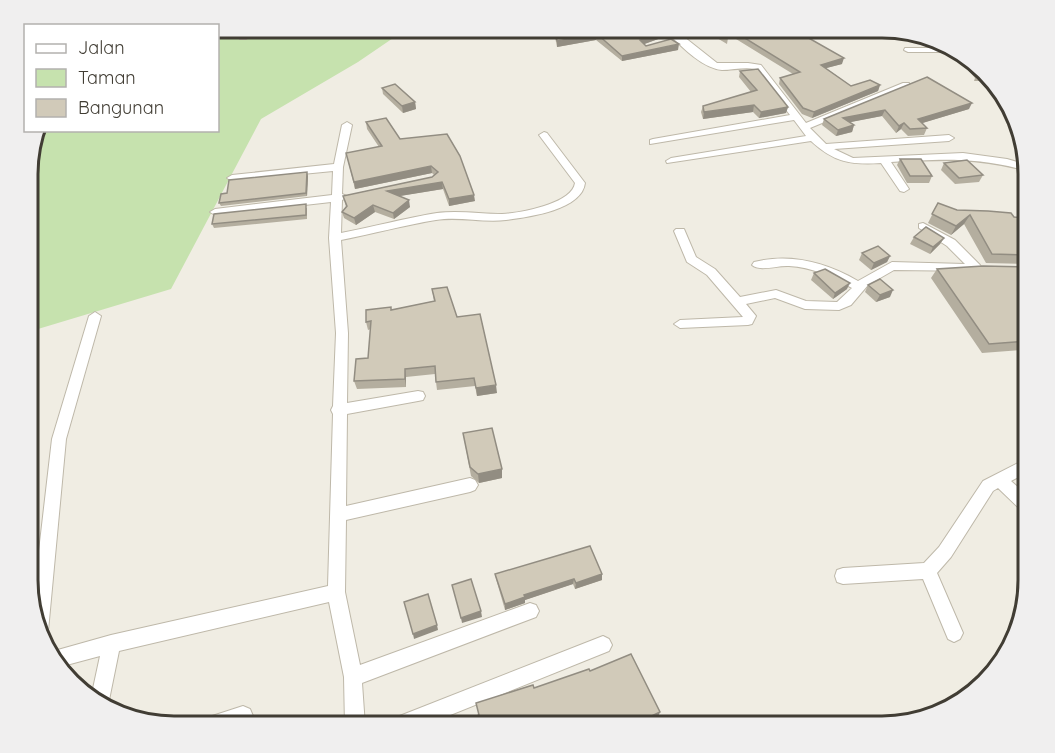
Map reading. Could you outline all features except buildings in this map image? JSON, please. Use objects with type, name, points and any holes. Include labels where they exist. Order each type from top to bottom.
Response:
[{"type":"street","points":[[668,41],[680,38],[713,66],[723,68],[750,64],[758,67],[812,138],[837,157],[852,161],[885,161],[982,156],[1005,159],[1017,164]]},
{"type":"street","points":[[908,50],[939,51]]},
{"type":"street","points":[[804,127],[906,85]]},
{"type":"street","points":[[653,142],[795,117]]},
{"type":"street","points":[[347,125],[338,167],[335,238],[342,333],[338,410],[336,592],[352,677],[354,715]]},
{"type":"street","points":[[335,238],[439,216],[505,217],[563,203],[579,190],[580,183],[544,135]]},
{"type":"street","points":[[671,161],[812,138]]},
{"type":"street","points":[[821,147],[949,138]]},
{"type":"street","points":[[885,161],[904,189]]},
{"type":"street","points":[[232,178],[338,167]]},
{"type":"street","points":[[215,212],[336,199],[358,194]]},
{"type":"street","points":[[737,302],[776,294],[806,305],[839,306],[848,302],[859,287],[892,266],[980,268],[951,243],[923,226]]},
{"type":"street","points":[[680,231],[691,259],[711,272],[750,316],[748,321],[680,324]]},
{"type":"street","points":[[758,266],[791,260],[832,271],[859,287]]},
{"type":"street","points":[[41,611],[59,439],[95,316]]},
{"type":"street","points":[[338,410],[418,396]]},
{"type":"street","points":[[843,576],[928,571],[945,552],[988,486],[1017,470]]},
{"type":"street","points":[[999,479],[1017,496]]},
{"type":"street","points":[[337,515],[470,485]]},
{"type":"street","points":[[928,571],[954,633]]},
{"type":"street","points":[[63,657],[336,592]]},
{"type":"street","points":[[352,677],[530,611]]},
{"type":"street","points":[[101,694],[111,644]]},
{"type":"street","points":[[426,715],[603,645]]},
{"type":"green space","points":[[219,38],[393,38],[358,62],[261,119],[171,289],[38,329],[38,173],[44,132],[219,132]]}]
